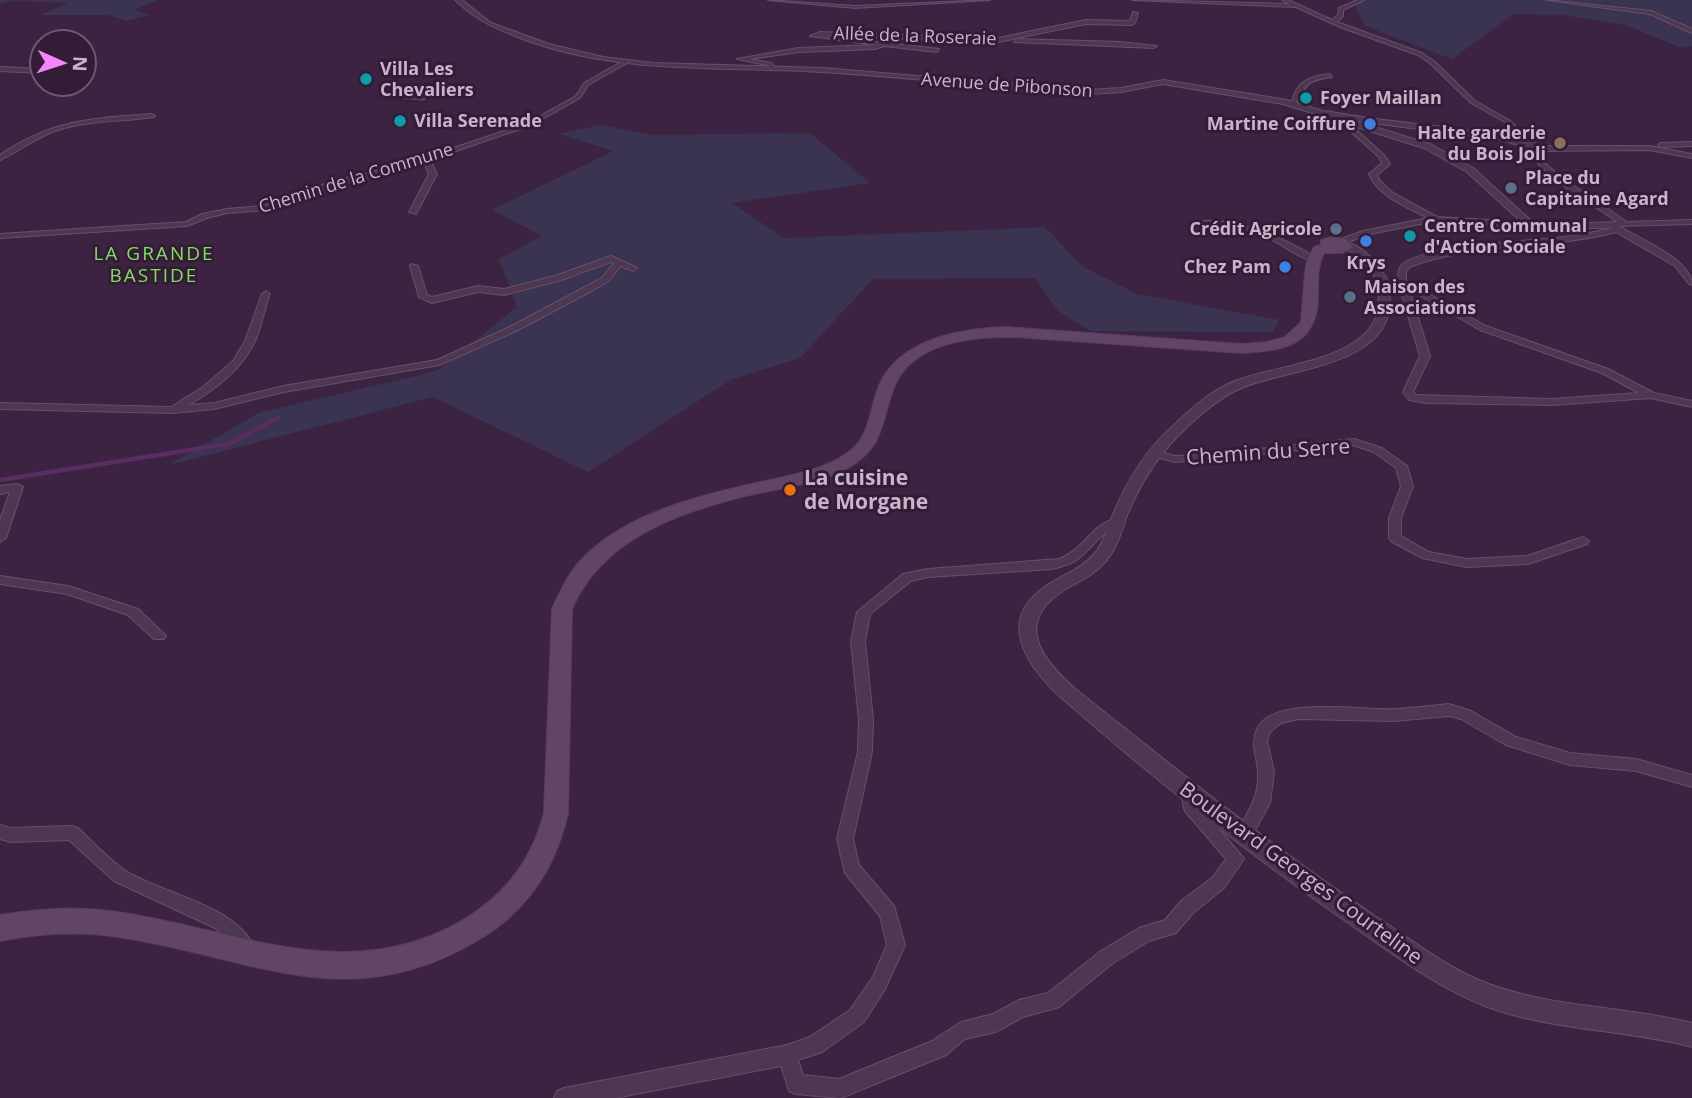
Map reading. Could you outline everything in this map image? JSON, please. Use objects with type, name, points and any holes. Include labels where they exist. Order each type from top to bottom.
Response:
[{"type":"main road","points":[[0,928],[57,921],[108,923],[251,954],[338,968],[386,966],[425,954],[474,929],[494,915],[527,882],[540,863],[551,837],[556,813],[562,609],[576,576],[603,549],[640,529],[695,506],[815,475],[855,458],[867,447],[876,429],[883,398],[901,365],[931,345],[950,339],[983,333],[1024,333],[1218,348],[1247,348],[1290,341],[1303,331],[1310,318],[1314,260],[1319,250],[1339,246]]},
{"type":"street","name":"Avenue de Pibonson","points":[[458,0],[489,24],[578,54],[625,62],[822,70],[1088,92],[1121,90],[1163,82],[1293,105],[1407,139],[1446,154],[1470,170],[1532,226]]},
{"type":"street","points":[[770,0],[855,7],[988,0]]},
{"type":"street","points":[[1134,0],[1301,6]]},
{"type":"street","points":[[1284,0],[1333,22],[1402,47],[1433,63],[1473,102],[1507,121],[1536,148]]},
{"type":"street","points":[[1333,22],[1340,16],[1341,9],[1362,0]]},
{"type":"street","points":[[1549,0],[1651,13],[1692,31]]},
{"type":"street","name":"Allée de la Roseraie","points":[[884,44],[813,36],[886,34],[998,40],[1086,22],[1132,23],[1135,13]]},
{"type":"street","points":[[998,40],[1064,43],[1108,41],[1154,46]]},
{"type":"street","points":[[884,44],[900,47],[937,50],[897,46]]},
{"type":"street","name":"Allée de la Roseraie","points":[[774,68],[740,59],[799,50],[875,47],[884,44]]},
{"type":"street","name":"Chemin de la Commune","points":[[0,236],[187,224],[227,211],[264,208],[336,183],[426,159],[530,124],[578,97],[586,84],[625,62]]},
{"type":"street","points":[[0,69],[28,70]]},
{"type":"street","points":[[1293,105],[1309,78],[1330,76]]},
{"type":"street","points":[[1310,110],[1356,119],[1499,137],[1536,148],[1650,148],[1692,144]]},
{"type":"street","points":[[0,158],[18,144],[51,128],[152,116]]},
{"type":"street","points":[[1352,123],[1349,127],[1382,156],[1386,164],[1374,174],[1374,179],[1389,193],[1435,219]]},
{"type":"street","points":[[1536,148],[1532,151],[1533,156],[1552,175],[1604,206],[1618,225],[1678,264],[1692,282]]},
{"type":"street","points":[[1650,148],[1692,156]]},
{"type":"street","points":[[413,212],[432,174],[426,159]]},
{"type":"street","points":[[1339,246],[1363,233],[1435,219],[1532,226],[1692,222]]},
{"type":"street","points":[[1207,223],[1247,229],[1275,238],[1300,255],[1314,260]]},
{"type":"street","points":[[1618,225],[1575,240],[1472,247],[1406,265],[1402,272],[1402,282],[1425,356],[1408,392],[1413,398],[1426,400],[1552,402],[1651,395]]},
{"type":"street","name":"Boulevard Georges Courteline","points":[[1339,246],[1365,259],[1379,276],[1385,295],[1383,319],[1372,333],[1353,348],[1325,361],[1255,377],[1234,385],[1192,417],[1153,453],[1138,474],[1102,556],[1090,568],[1042,597],[1034,608],[1028,621],[1028,638],[1035,655],[1048,672],[1243,836],[1430,966],[1487,995],[1539,1010],[1668,1028],[1692,1035]]},
{"type":"street","points":[[414,266],[423,297],[432,300],[478,289],[504,292],[558,278],[611,259],[633,268]]},
{"type":"street","points":[[0,406],[173,410],[215,406],[284,389],[439,362],[513,329],[590,288],[606,279],[618,263]]},
{"type":"street","points":[[1402,282],[1483,328],[1605,371],[1651,395],[1692,404]]},
{"type":"street","points":[[173,410],[196,398],[235,366],[249,342],[256,323],[256,313],[266,294]]},
{"type":"street","name":"Chemin du Serre","points":[[1153,453],[1175,459],[1198,458],[1354,442],[1378,450],[1401,466],[1407,486],[1395,518],[1395,538],[1426,555],[1467,562],[1528,560],[1583,541]]},
{"type":"street","points":[[0,490],[17,487],[0,538]]},
{"type":"street","points":[[564,1098],[787,1055],[815,1045],[857,1016],[879,983],[896,945],[888,912],[851,868],[845,839],[865,752],[866,720],[858,640],[864,612],[907,577],[928,573],[1052,565],[1068,561],[1079,554],[1105,525],[1117,522]]},
{"type":"street","points":[[0,580],[68,590],[133,612],[159,636]]},
{"type":"street","points":[[1243,836],[1262,803],[1266,772],[1260,741],[1264,729],[1276,719],[1299,713],[1394,715],[1449,710],[1466,715],[1511,741],[1536,750],[1570,759],[1636,765],[1692,781]]},
{"type":"street","points":[[787,1055],[796,1084],[839,1088],[939,1048],[961,1031],[996,1023],[1019,1009],[1053,1001],[1107,957],[1145,934],[1170,927],[1187,907],[1217,883],[1236,859],[1191,806],[1191,795]]},
{"type":"street","points":[[0,832],[11,835],[72,833],[120,876],[221,922],[251,954]]},
{"type":"shaded area","points":[[0,0],[158,0],[133,10],[150,15],[126,21],[108,15],[40,15],[68,3],[11,1],[0,4]]},
{"type":"shaded area","points":[[1352,0],[1692,0],[1692,46],[1679,47],[1626,25],[1562,15],[1514,14],[1452,59],[1365,26]]},
{"type":"shaded area","points":[[600,125],[652,135],[810,133],[870,183],[732,203],[784,238],[1045,227],[1082,266],[1137,294],[1279,320],[1273,332],[1091,331],[1058,311],[1035,278],[873,279],[800,358],[732,379],[588,472],[433,397],[169,465],[258,413],[437,371],[517,307],[499,259],[542,236],[492,210],[613,151],[559,134]]},
{"type":"building","points":[[398,86],[438,90],[425,102],[378,98]]},
{"type":"waterway","points":[[0,480],[228,444],[278,418]]},
{"type":"place","name":"Villa Les Chevaliers","points":[[366,79]]},
{"type":"place","name":"Foyer Maillan","points":[[1306,98]]},
{"type":"place","name":"Villa Serenade","points":[[400,121]]},
{"type":"place","name":"Martine Coiffure","points":[[1370,124]]},
{"type":"place","name":"Halte garderie du Bois Joli","points":[[1560,143]]},
{"type":"place","name":"Place du Capitaine Agard","points":[[1511,188]]},
{"type":"place","name":"Crédit Agricole","points":[[1336,229]]},
{"type":"place","name":"Centre Communal d'Action Sociale","points":[[1410,236]]},
{"type":"place","name":"Krys","points":[[1366,241]]},
{"type":"place","name":"Chez Pam","points":[[1285,267]]},
{"type":"place","name":"Maison des Associations","points":[[1350,297]]},
{"type":"place","name":"La cuisine de Morgane","points":[[790,490]]},
{"type":"district","name":"LA GRANDE BASTIDE","points":[[154,264]]}]
